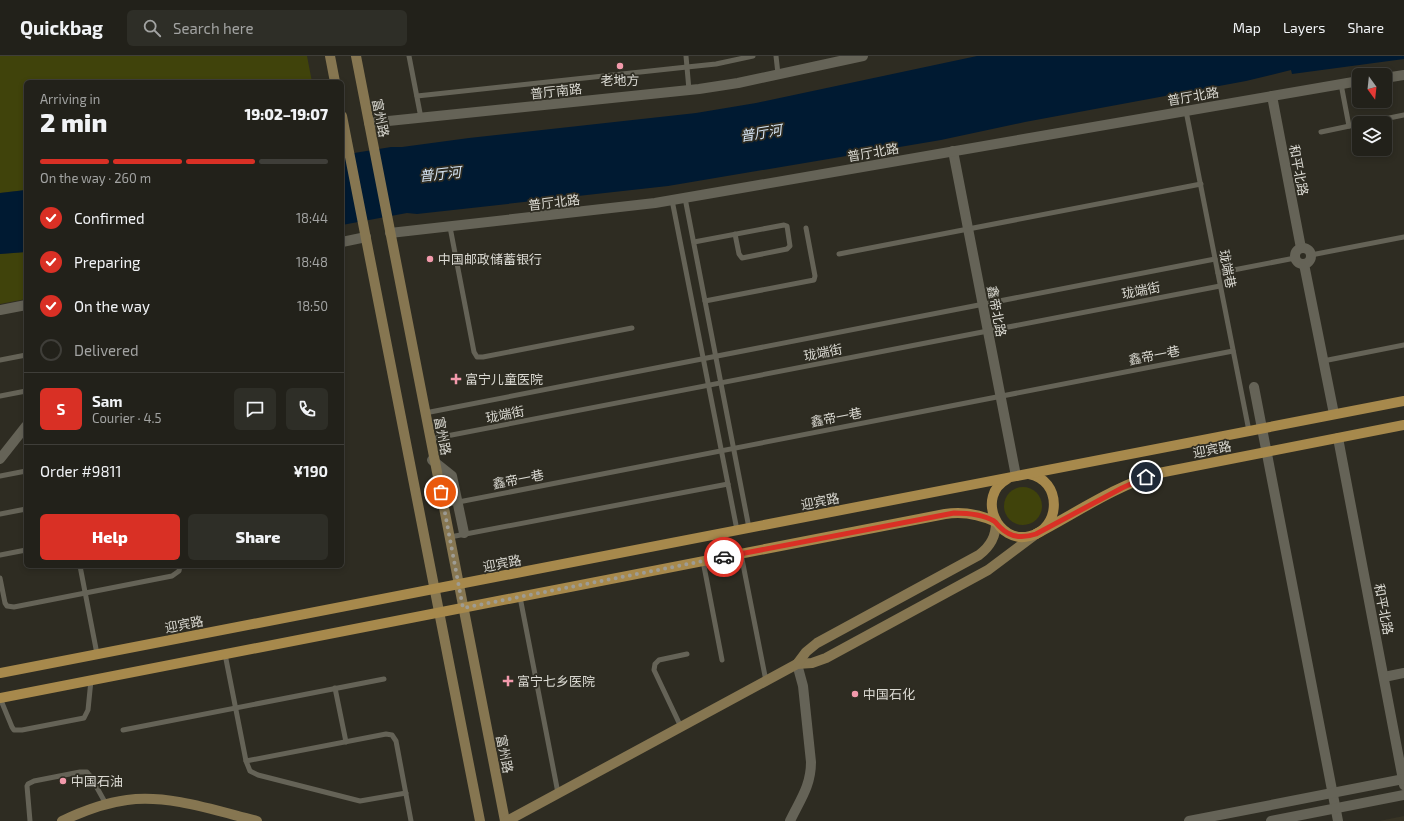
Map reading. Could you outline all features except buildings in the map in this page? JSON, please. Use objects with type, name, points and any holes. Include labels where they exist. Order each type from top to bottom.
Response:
[{"type":"main road","points":[[330,56],[335,80]]},
{"type":"main road","name":"富州路","points":[[356,56],[463,608],[506,821]]},
{"type":"main road","points":[[344,126],[480,821]]},
{"type":"main road","name":"迎宾路","points":[[0,673],[1404,401]]},
{"type":"main road","name":"迎宾路","points":[[0,698],[954,513],[972,514],[996,522],[1007,533],[1014,536],[1029,536],[1036,534],[1122,488],[1146,477],[1172,470],[1404,425]]},
{"type":"main road","points":[[797,664],[812,663],[826,658],[988,570],[1023,542],[1043,530],[1048,525],[1054,511],[1055,503],[1046,483],[1040,478],[1027,474]]},
{"type":"main road","points":[[506,821],[797,664],[806,652],[817,643],[979,555],[993,540],[996,528],[996,522],[991,508],[994,493],[998,486],[1012,477]]},
{"type":"main road","points":[[62,821],[84,811],[106,804],[128,800],[163,800],[257,821]]},
{"type":"street","name":"普厅南路","points":[[369,123],[719,86],[864,56]]},
{"type":"street","points":[[1392,77],[1404,75]]},
{"type":"street","name":"普厅北路","points":[[390,233],[685,198],[1352,82]]},
{"type":"street","name":"和平北路","points":[[1272,96],[1301,248]]},
{"type":"street","name":"鑫帝北路","points":[[953,152],[1000,396],[1012,477]]},
{"type":"street","points":[[344,242],[366,237]]},
{"type":"street","points":[[1301,248],[1308,250],[1311,255],[1310,260],[1304,264],[1298,262],[1295,258],[1296,252],[1301,248]]},
{"type":"street","points":[[1304,264],[1334,414]]},
{"type":"street","points":[[0,310],[24,305]]},
{"type":"street","points":[[1254,387],[1338,821]]},
{"type":"street","points":[[0,459],[24,429]]},
{"type":"street","name":"和平北路","points":[[1338,438],[1404,781]]},
{"type":"street","points":[[430,459],[452,476],[464,533]]},
{"type":"street","points":[[790,821],[808,786],[811,768],[802,686],[797,664]]},
{"type":"street","points":[[1384,677],[1404,673]]},
{"type":"street","points":[[1189,821],[1404,781]]},
{"type":"street","points":[[1271,821],[1404,795]]},
{"type":"lane","points":[[409,56],[421,118]]},
{"type":"lane","points":[[686,56],[689,90]]},
{"type":"lane","points":[[417,96],[716,64],[753,56]]},
{"type":"lane","points":[[776,56],[778,74]]},
{"type":"lane","points":[[1341,84],[1349,126]]},
{"type":"lane","name":"珑端巷","points":[[1186,111],[1249,431]]},
{"type":"lane","points":[[1392,118],[1404,116]]},
{"type":"lane","points":[[1321,132],[1352,125]]},
{"type":"lane","points":[[839,254],[1200,184]]},
{"type":"lane","points":[[685,198],[750,528]]},
{"type":"lane","points":[[672,200],[737,530]]},
{"type":"lane","points":[[694,242],[735,234],[784,225],[787,226],[790,246],[787,249],[742,258],[739,254],[735,234]]},
{"type":"lane","points":[[450,227],[474,352],[477,357],[484,357],[632,328]]},
{"type":"lane","points":[[705,301],[814,280],[815,276],[806,228]]},
{"type":"lane","points":[[1311,255],[1404,236]]},
{"type":"lane","points":[[1218,272],[1295,258]]},
{"type":"lane","name":"珑端街","points":[[425,412],[1215,259]]},
{"type":"lane","name":"珑端街","points":[[430,439],[1220,286]]},
{"type":"lane","points":[[1323,361],[1404,345]]},
{"type":"lane","name":"鑫帝一巷","points":[[443,504],[1233,351]]},
{"type":"lane","points":[[0,360],[24,355]]},
{"type":"lane","points":[[0,396],[24,391]]},
{"type":"lane","points":[[0,476],[24,471]]},
{"type":"lane","points":[[450,538],[728,484]]},
{"type":"lane","points":[[0,514],[24,509]]},
{"type":"lane","points":[[0,555],[24,550]]},
{"type":"lane","points":[[741,554],[766,681]]},
{"type":"lane","points":[[703,561],[722,660]]},
{"type":"lane","points":[[80,568],[97,654]]},
{"type":"lane","points":[[0,578],[5,603],[7,606],[10,606],[172,576],[179,571],[180,568]]},
{"type":"lane","points":[[520,597],[558,793]]},
{"type":"lane","points":[[225,654],[246,761],[250,771],[258,775],[357,801],[406,793]]},
{"type":"lane","points":[[681,727],[654,670],[655,664],[659,660],[687,654]]},
{"type":"lane","points":[[123,730],[384,679]]},
{"type":"lane","points":[[0,698],[10,724],[14,730],[22,730],[81,719],[86,716],[88,710],[91,680]]},
{"type":"lane","points":[[335,688],[346,742]]},
{"type":"lane","points":[[246,761],[386,734],[392,735],[396,741],[411,821]]},
{"type":"lane","points":[[30,821],[28,784],[34,781],[87,772],[106,804]]},
{"type":"shaded area","points":[[0,56],[307,56],[312,80],[24,80],[24,190],[0,193]]},
{"type":"shaded area","points":[[24,252],[24,299],[0,304],[0,254]]},
{"type":"shaded area","points":[[1019,487],[1027,487],[1037,492],[1041,499],[1041,513],[1037,520],[1027,525],[1019,525],[1009,520],[1007,517],[1004,510],[1004,502],[1009,492],[1012,490]]},
{"type":"shaded area","points":[[1404,816],[1404,821],[1379,821]]},
{"type":"water","name":"普厅河","points":[[977,56],[1404,56],[1404,59],[1292,74],[1291,70],[1246,81],[1025,122],[941,140],[668,186],[417,214],[407,213],[344,225],[344,155],[391,147],[402,147],[469,138],[696,113],[756,103]]},
{"type":"water","points":[[24,190],[24,252],[0,254],[0,193]]},
{"type":"way so far","points":[[441,492],[463,608],[724,557]]},
{"type":"place","name":"老地方","points":[[620,66]]},
{"type":"place","name":"中国邮政储蓄银行","points":[[430,259]]},
{"type":"place","name":"富宁儿童医院","points":[[456,379]]},
{"type":"place","name":"富宁七乡医院","points":[[508,681]]},
{"type":"place","name":"中国石化","points":[[855,694]]},
{"type":"place","name":"中国石油","points":[[63,781]]},
{"type":"route","points":[[724,557],[954,513],[980,515],[996,522],[1007,533],[1021,537],[1029,536],[1036,534],[1133,482],[1146,477]]}]
